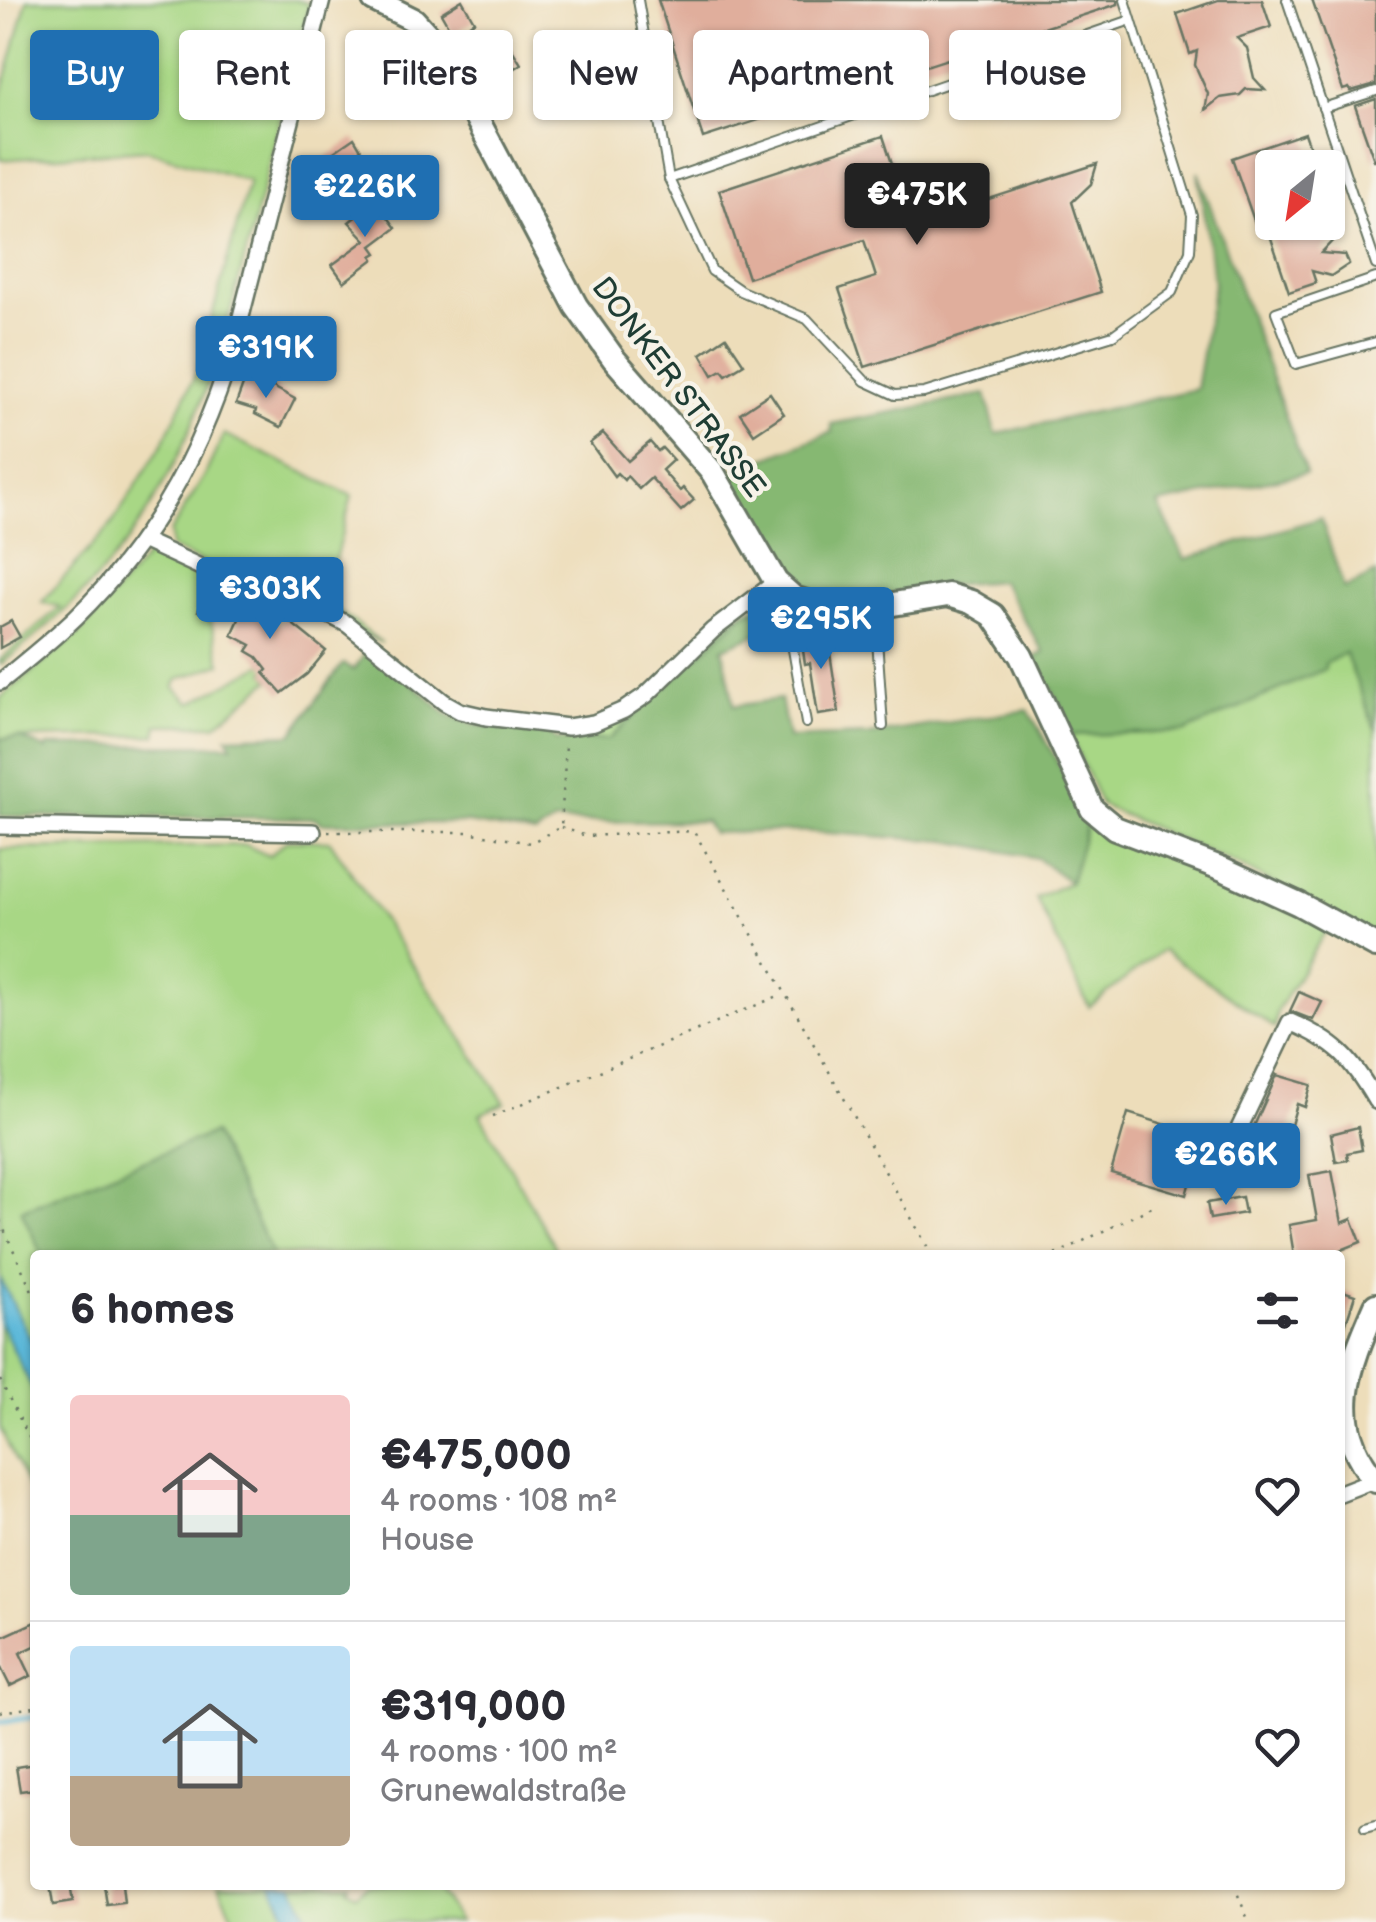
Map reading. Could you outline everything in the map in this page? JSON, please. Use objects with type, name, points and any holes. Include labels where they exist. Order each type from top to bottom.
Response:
[{"type":"street","points":[[0,682],[76,617],[119,570],[142,540],[190,460],[221,388],[322,0]]},
{"type":"street","name":"DONKER STRASSE","points":[[374,0],[414,20],[432,40],[576,306],[614,359],[713,473],[785,590]]},
{"type":"street","points":[[142,540],[237,584],[316,608],[347,624],[460,711],[568,727],[609,716],[646,695],[714,630],[785,590],[828,609],[875,607],[948,596],[972,602],[993,615],[1021,656],[1092,810],[1115,828],[1223,869],[1376,946]]},
{"type":"street","points":[[0,826],[314,832]]},
{"type":"street","points":[[1236,1135],[1290,1022],[1342,1050],[1376,1101]]},
{"type":"street","points":[[1345,1394],[1347,1377],[1376,1304]]},
{"type":"street","points":[[1345,1408],[1358,1457],[1375,1480],[1345,1491]]},
{"type":"lane","points":[[638,0],[669,179],[712,271],[741,291],[807,319],[865,381],[895,395],[924,393],[1112,335],[1172,292],[1190,251],[1192,215],[1125,0]]},
{"type":"lane","points":[[1287,0],[1376,266]]},
{"type":"lane","points":[[669,179],[1131,20]]},
{"type":"lane","points":[[1324,108],[1376,91]]},
{"type":"lane","points":[[1376,278],[1276,312],[1296,364],[1376,342]]},
{"type":"lane","points":[[785,590],[806,723]]},
{"type":"lane","points":[[875,607],[883,726]]},
{"type":"lane","points":[[1365,1828],[1376,1825]]},
{"type":"path","points":[[561,828],[568,727]]},
{"type":"path","points":[[314,832],[468,832],[530,843],[561,828],[586,836],[694,831],[929,1250]]},
{"type":"path","points":[[492,1116],[785,994]]},
{"type":"path","points":[[1065,1250],[1154,1206]]},
{"type":"path","points":[[0,1221],[30,1286]]},
{"type":"path","points":[[0,1380],[30,1440]]},
{"type":"path","points":[[0,1712],[30,1708]]},
{"type":"path","points":[[1236,1890],[1248,1922]]},
{"type":"green space","points":[[27,0],[295,0],[310,4],[303,30],[179,30],[179,120],[280,120],[229,317],[189,432],[151,506],[98,577],[0,665],[0,660],[60,607],[42,602],[112,524],[163,443],[197,371],[249,181],[147,150],[0,160],[0,100]]},
{"type":"green space","points":[[1198,172],[1306,473],[1158,504],[1185,559],[1321,518],[1344,589],[1376,573],[1376,731],[1345,653],[1325,664],[1325,669],[1185,732],[1070,735],[1065,715],[1034,657],[1044,653],[1001,581],[946,585],[839,603],[799,592],[727,478],[731,477],[728,473],[832,432],[831,424],[986,394],[996,434],[1196,389],[1214,283]]},
{"type":"green space","points":[[224,434],[352,496],[323,604],[333,607],[382,643],[171,548],[170,532],[204,477]]},
{"type":"green space","points":[[156,552],[215,579],[198,610],[210,618],[221,664],[178,679],[174,687],[191,703],[277,660],[264,672],[270,680],[216,725],[158,725],[156,735],[0,739],[0,698],[81,632],[148,555]]},
{"type":"green space","points":[[758,606],[788,608],[795,618],[766,608],[742,615],[609,740],[572,740],[584,730],[628,713],[644,702],[707,640],[739,615]]},
{"type":"green space","points":[[766,608],[795,618],[723,648],[734,706],[781,699],[788,738],[869,735],[1028,710],[1089,817],[1070,882],[1037,858],[948,841],[799,831],[712,833],[705,821],[555,822],[535,834],[468,823],[0,816],[0,739],[19,737],[47,750],[47,746],[232,745],[227,737],[292,734],[341,666],[354,670],[370,646],[448,715],[475,725],[547,731],[556,740],[609,739],[742,615]]},
{"type":"green space","points":[[1376,637],[1376,937],[1236,864],[1101,805],[1070,735],[1184,732]]},
{"type":"green space","points":[[1089,817],[1292,909],[1327,929],[1277,1011],[1275,1028],[1162,950],[1089,1007],[1036,898],[1070,882]]},
{"type":"green space","points":[[287,840],[330,841],[505,1103],[480,1114],[556,1250],[271,1250],[213,1133],[21,1210],[40,1250],[30,1250],[30,1338],[0,1278],[0,849],[246,845],[269,856]]},
{"type":"green space","points":[[213,1133],[271,1250],[40,1250],[21,1210]]},
{"type":"green space","points":[[0,1322],[30,1384],[30,1491],[0,1428]]},
{"type":"green space","points":[[221,1890],[274,1890],[290,1922],[236,1922]]},
{"type":"green space","points":[[295,1890],[349,1890],[356,1895],[362,1890],[439,1890],[459,1922],[311,1922]]},
{"type":"water","points":[[0,1278],[30,1338],[30,1384],[0,1322]]},
{"type":"water","points":[[274,1890],[295,1890],[311,1922],[290,1922]]},
{"type":"building","points":[[462,0],[474,21],[459,30],[451,30],[441,13]]},
{"type":"building","points":[[658,0],[1118,0],[1118,4],[1037,30],[949,30],[949,59],[929,65],[929,30],[693,30],[693,107],[673,46],[673,30],[668,30]]},
{"type":"building","points":[[1218,0],[1262,0],[1271,27],[1237,38],[1247,48],[1254,78],[1265,90],[1246,89],[1240,95],[1220,98],[1205,110],[1208,94],[1195,65],[1197,51],[1190,54],[1177,14]]},
{"type":"building","points":[[1312,0],[1376,0],[1376,84],[1343,90]]},
{"type":"building","points":[[513,51],[521,64],[513,69]]},
{"type":"building","points":[[1376,99],[1376,160],[1374,160],[1355,106]]},
{"type":"building","points":[[697,120],[759,120],[703,138]]},
{"type":"building","points":[[1305,133],[1311,150],[1255,150]]},
{"type":"building","points":[[883,136],[912,224],[1097,164],[1091,184],[1072,202],[1101,292],[865,367],[839,289],[876,277],[864,240],[748,278],[719,190]]},
{"type":"building","points":[[354,138],[386,192],[373,198],[360,172],[339,186],[322,160]]},
{"type":"building","points":[[1255,150],[1255,223],[1232,158]]},
{"type":"building","points":[[376,201],[396,228],[372,246],[377,253],[372,256],[374,259],[344,282],[332,265],[366,240],[349,222]]},
{"type":"building","points":[[1272,240],[1333,240],[1321,253],[1345,255],[1349,264],[1331,276],[1312,271],[1316,283],[1289,292]]},
{"type":"building","points":[[726,337],[744,364],[726,375],[722,370],[713,375],[701,354]]},
{"type":"building","points":[[253,376],[295,399],[281,427],[255,414],[256,410],[236,404],[244,382],[250,384]]},
{"type":"building","points":[[770,393],[784,414],[754,434],[740,413]]},
{"type":"building","points":[[603,433],[628,461],[650,442],[658,451],[662,448],[673,460],[662,470],[680,491],[683,488],[694,500],[681,511],[651,478],[639,489],[627,476],[624,480],[617,473],[614,476],[590,443]]},
{"type":"building","points":[[210,590],[280,624],[285,618],[326,651],[307,674],[282,693],[264,673],[267,670],[257,657],[247,651],[251,645],[232,635],[239,619],[216,607],[210,617],[198,611]]},
{"type":"building","points":[[11,621],[20,637],[0,648],[0,627]]},
{"type":"building","points":[[827,633],[839,712],[818,715],[810,663],[805,664],[801,637]]},
{"type":"building","points":[[1299,992],[1322,1002],[1313,1020],[1290,1011]]},
{"type":"building","points":[[1277,1075],[1311,1085],[1305,1107],[1297,1104],[1276,1178],[1209,1159],[1203,1179],[1198,1154],[1186,1195],[1111,1173],[1128,1113],[1245,1146]]},
{"type":"building","points":[[1358,1127],[1362,1150],[1347,1153],[1348,1160],[1336,1162],[1331,1134]]},
{"type":"building","points":[[1332,1171],[1342,1223],[1352,1219],[1361,1242],[1341,1250],[1293,1250],[1289,1225],[1317,1220],[1309,1175]]},
{"type":"building","points":[[1242,1197],[1245,1213],[1210,1219],[1207,1203]]},
{"type":"building","points":[[1345,1292],[1355,1295],[1345,1326]]},
{"type":"building","points":[[30,1624],[30,1648],[20,1653],[30,1676],[10,1686],[0,1666],[0,1638]]},
{"type":"building","points":[[30,1765],[30,1790],[20,1791],[16,1767]]},
{"type":"building","points":[[51,1890],[71,1890],[73,1902],[53,1905]]},
{"type":"building","points":[[105,1890],[123,1890],[124,1903],[107,1905]]},
{"type":"waterway","points":[[0,1722],[30,1718]]}]
